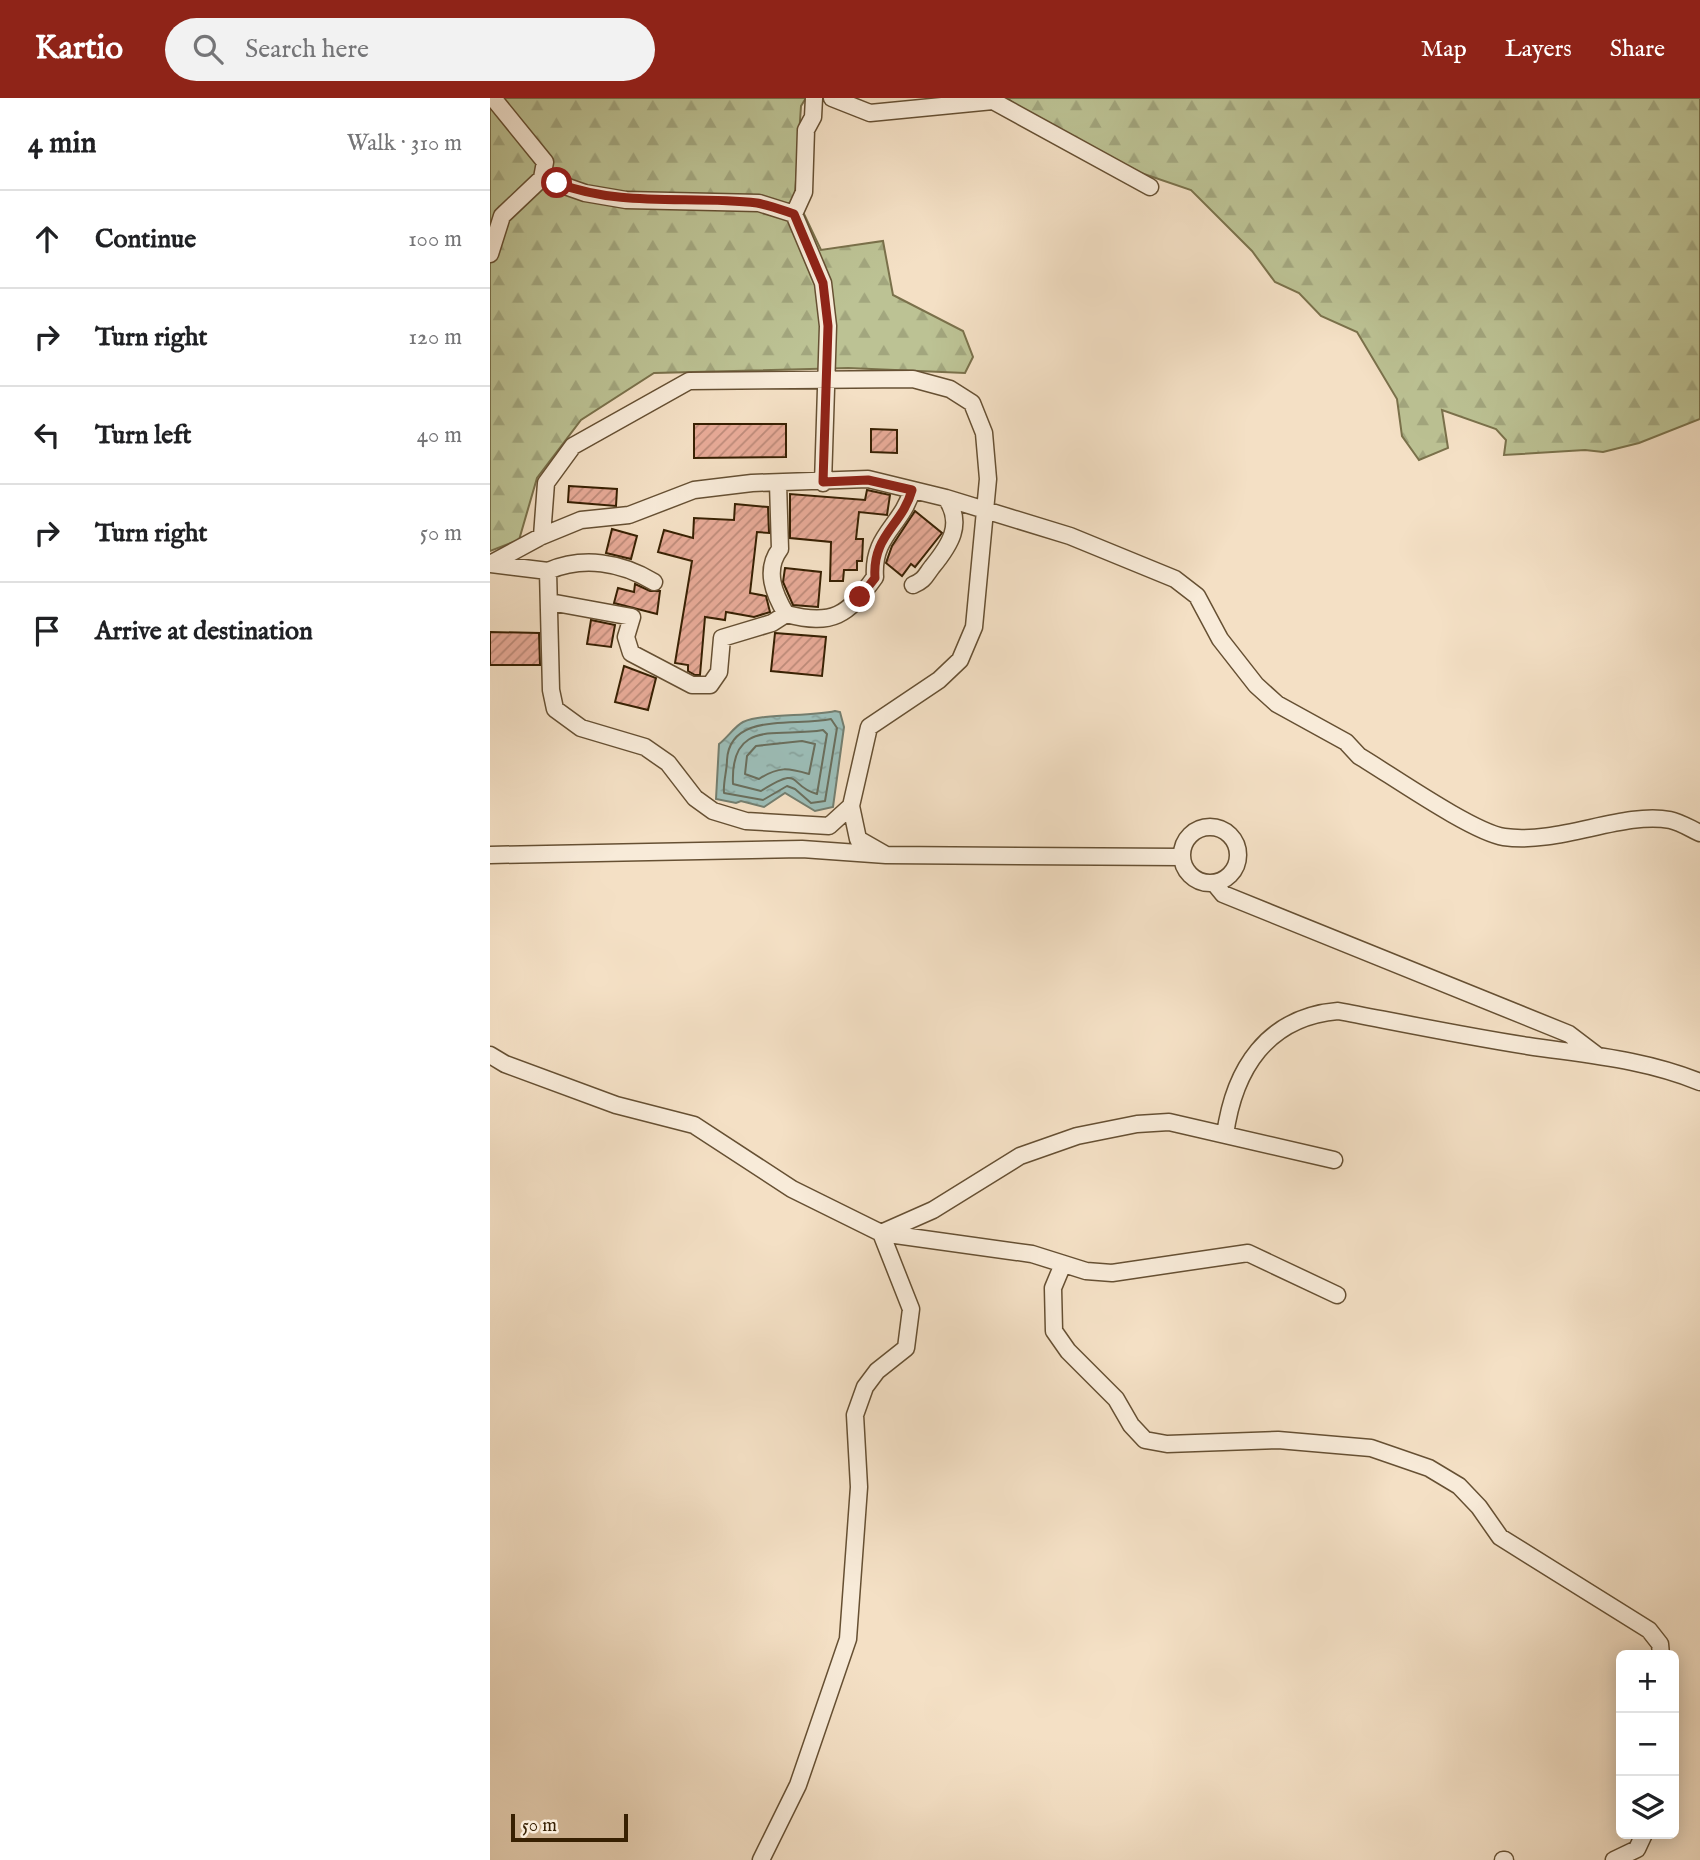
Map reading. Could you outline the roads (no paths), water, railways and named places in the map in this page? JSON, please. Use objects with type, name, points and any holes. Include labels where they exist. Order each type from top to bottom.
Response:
[{"type":"street","points":[[490,254],[502,216],[542,178],[545,162],[494,98]]},
{"type":"street","points":[[814,98],[813,117],[806,130],[804,192],[794,214],[823,283],[828,372],[823,482]]},
{"type":"street","points":[[832,98],[870,113],[993,101],[1150,187]]},
{"type":"street","points":[[542,178],[585,193],[626,200],[759,203],[794,214]]},
{"type":"street","points":[[542,536],[546,483],[573,446],[689,381],[828,372],[913,379],[950,389],[972,403],[984,433],[988,480],[974,627],[960,660],[939,680],[869,727],[851,806],[858,839],[886,855]]},
{"type":"street","points":[[491,564],[542,536],[581,520],[629,515],[694,489],[778,482],[868,480],[946,498],[984,512],[1070,536],[1175,579],[1197,596],[1220,639],[1256,685],[1277,704],[1346,742],[1359,756],[1475,826],[1503,837],[1540,838],[1637,821],[1670,820],[1700,833]]},
{"type":"street","points":[[778,482],[780,550],[773,558],[771,575],[774,591],[786,614],[808,620],[839,617],[860,597],[875,578],[874,559],[882,536],[902,513],[912,490]]},
{"type":"street","points":[[913,585],[924,581],[945,552],[954,533],[956,517],[946,498]]},
{"type":"street","points":[[491,564],[548,571],[567,563],[584,562],[634,570],[654,582]]},
{"type":"street","points":[[548,571],[551,690],[555,709],[581,728],[645,747],[668,763],[695,798],[713,811],[746,821],[829,826],[851,806]]},
{"type":"street","points":[[550,602],[632,617],[626,637],[631,653],[676,679],[692,685],[710,685],[719,672],[722,638],[772,623],[786,614]]},
{"type":"street","points":[[1201,828],[1220,829],[1228,834],[1237,849],[1235,867],[1222,880],[1213,883],[1195,879],[1184,866],[1182,856],[1187,839],[1201,828]]},
{"type":"street","points":[[490,855],[803,849],[886,855],[1182,856]]},
{"type":"street","points":[[1213,883],[1223,894],[1569,1034],[1598,1057]]},
{"type":"street","points":[[1225,1135],[1228,1110],[1240,1080],[1262,1044],[1280,1030],[1320,1013],[1338,1011],[1598,1057],[1641,1062],[1700,1083]]},
{"type":"street","points":[[490,1055],[505,1064],[616,1105],[694,1125],[792,1189],[881,1233],[1032,1254],[1086,1271],[1112,1273],[1248,1253],[1337,1295]]},
{"type":"street","points":[[881,1233],[933,1210],[1020,1156],[1077,1136],[1137,1124],[1169,1122],[1334,1160]]},
{"type":"street","points":[[761,1860],[798,1785],[848,1639],[859,1487],[855,1415],[864,1387],[877,1370],[906,1348],[908,1338],[911,1309],[881,1233]]},
{"type":"street","points":[[1063,1264],[1053,1288],[1054,1331],[1068,1351],[1116,1399],[1131,1425],[1145,1440],[1167,1444],[1278,1440],[1371,1448],[1429,1468],[1459,1486],[1500,1537],[1648,1630],[1660,1644],[1661,1650]]},
{"type":"street","points":[[1614,1860],[1637,1849],[1642,1839]]},
{"type":"water","points":[[840,712],[844,727],[833,807],[815,811],[785,793],[764,807],[741,801],[736,803],[716,799],[719,744],[740,724],[762,717]]}]
